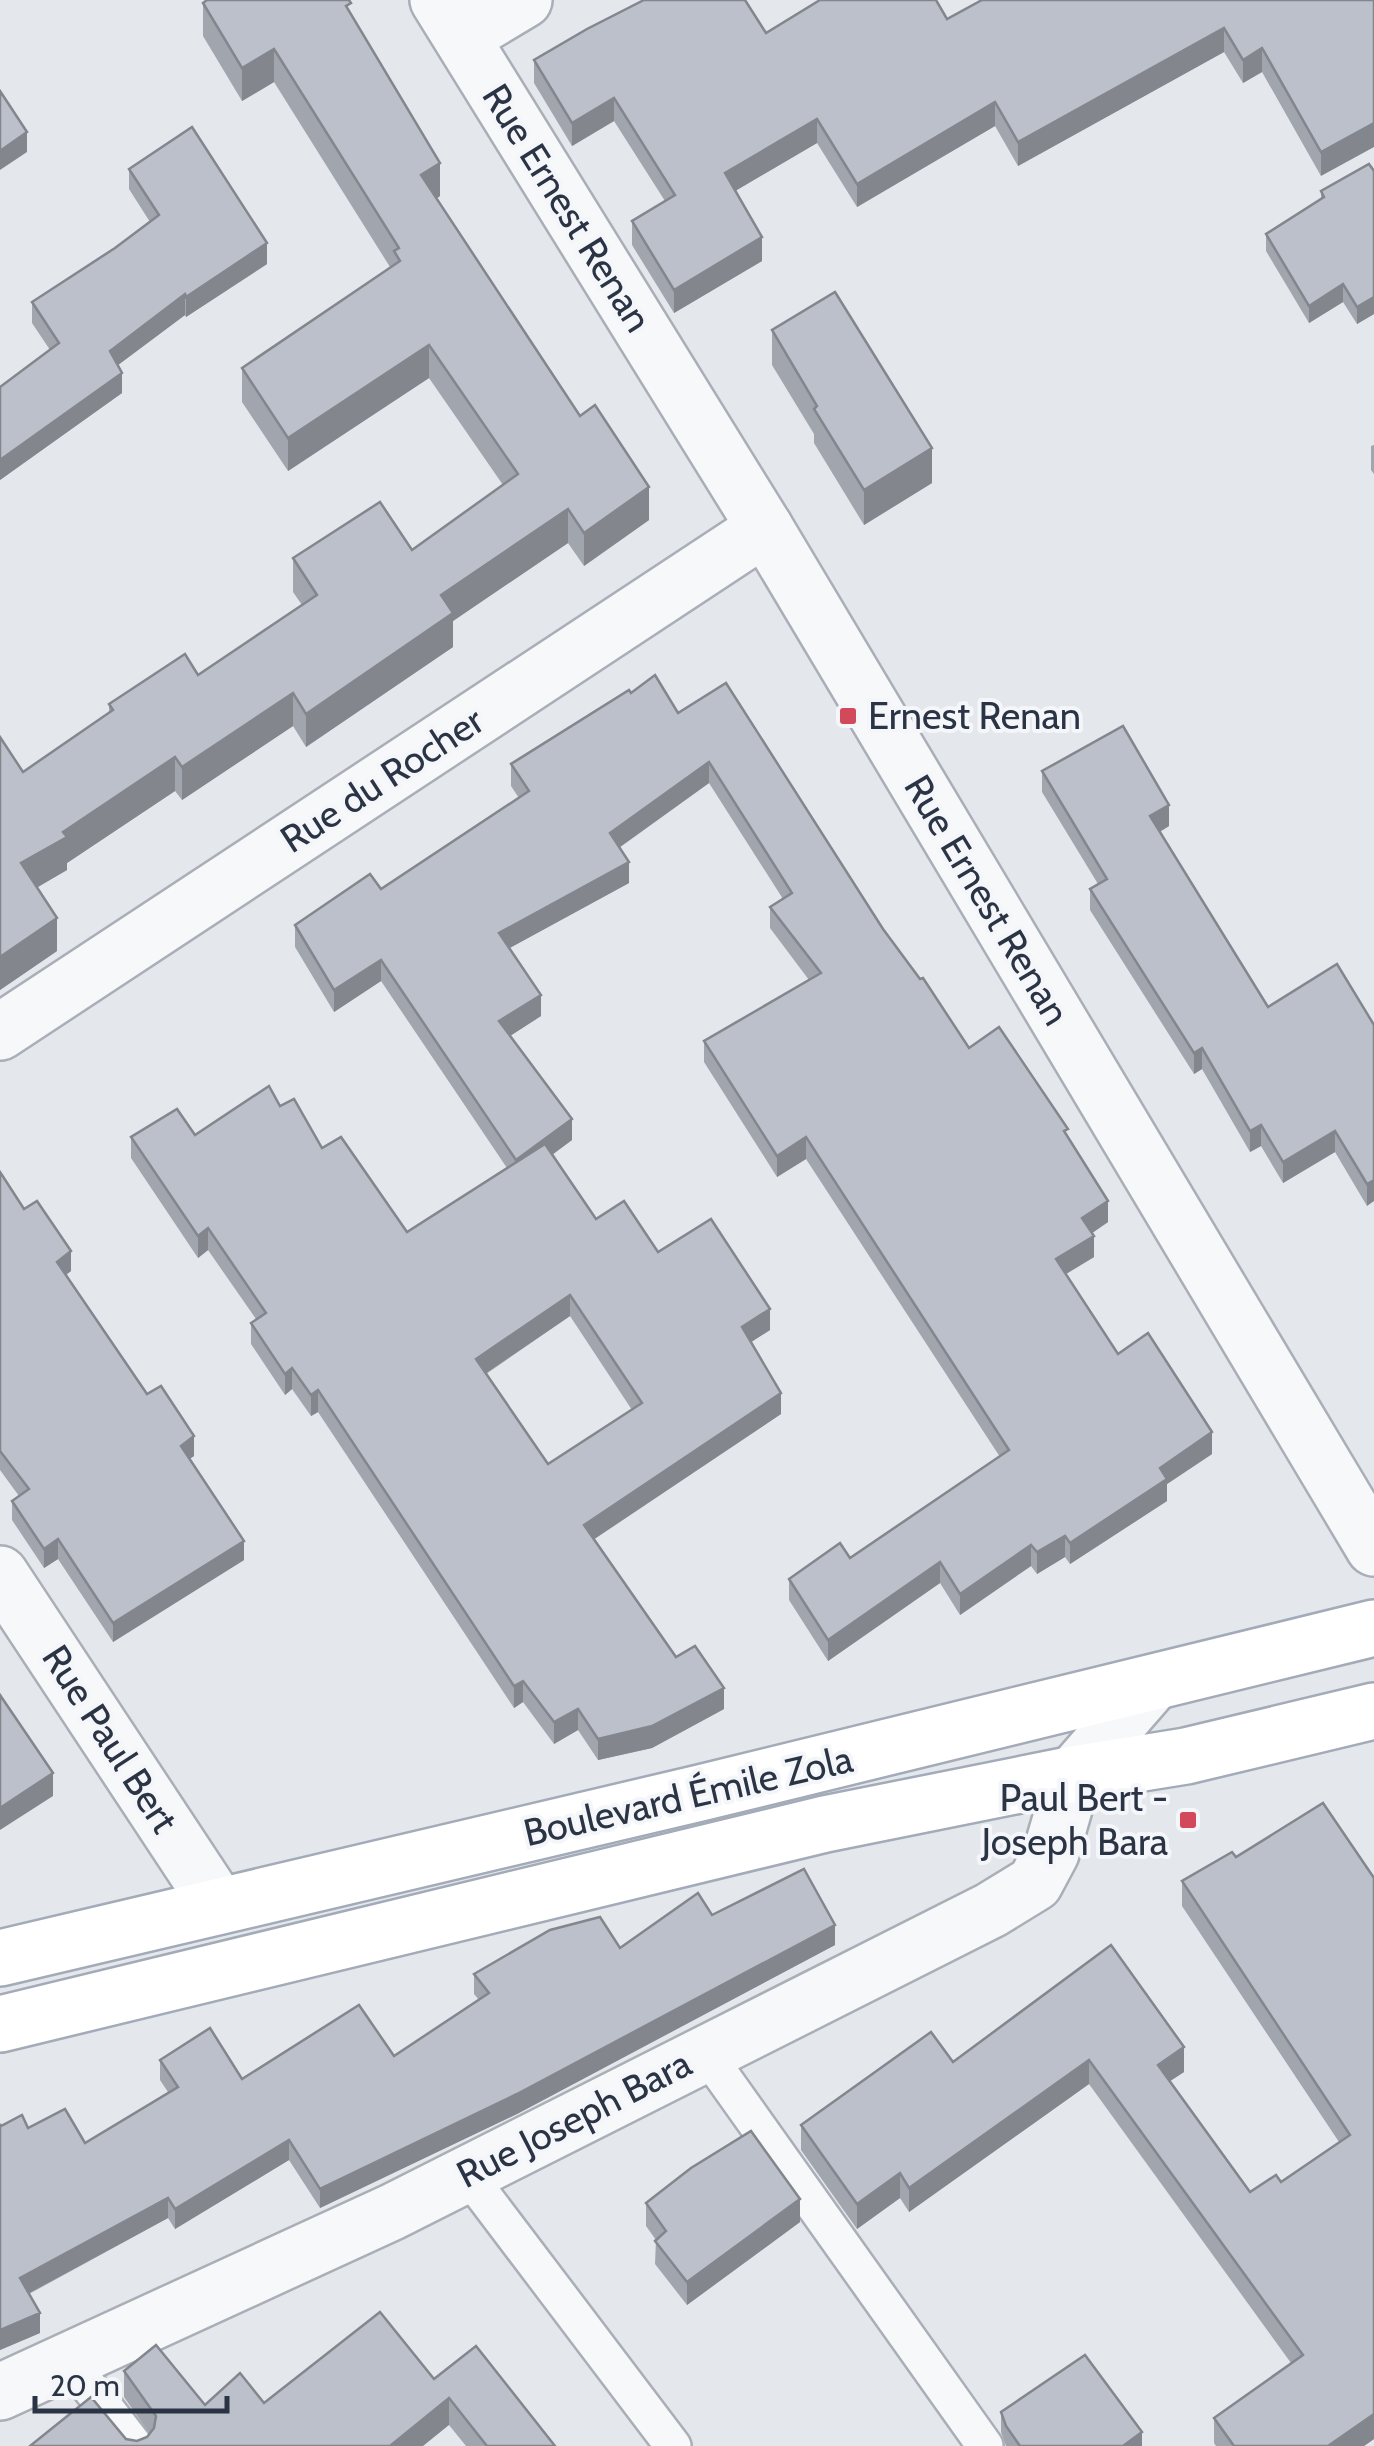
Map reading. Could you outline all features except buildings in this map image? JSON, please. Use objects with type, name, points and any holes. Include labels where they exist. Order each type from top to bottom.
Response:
[{"type":"main road","name":"Boulevard Émile Zola","points":[[0,1958],[719,1789],[1374,1628]]},
{"type":"main road","name":"Boulevard Émile Zola","points":[[0,2024],[825,1824],[1074,1774],[1186,1756],[1374,1711]]},
{"type":"street","points":[[450,19],[524,0]]},
{"type":"street","name":"Rue Ernest Renan","points":[[450,19],[765,528],[1374,1548]]},
{"type":"street","name":"Rue du Rocher","points":[[0,1032],[765,528]]},
{"type":"street","name":"Rue Paul Bert","points":[[0,1574],[219,1906]]},
{"type":"street","points":[[1074,1774],[1153,1683]]},
{"type":"street","name":"Rue Joseph Bara","points":[[0,2392],[467,2174],[992,1910],[1036,1883],[1051,1852],[1074,1774]]},
{"type":"lane","points":[[705,2052],[985,2446]]},
{"type":"lane","points":[[467,2174],[673,2446]]},
{"type":"lane","points":[[68,2361],[135,2446]]},
{"type":"place","name":"Ernest Renan","points":[[848,716]]},
{"type":"place","name":"Paul Bert - Joseph Bara","points":[[1188,1820]]}]
